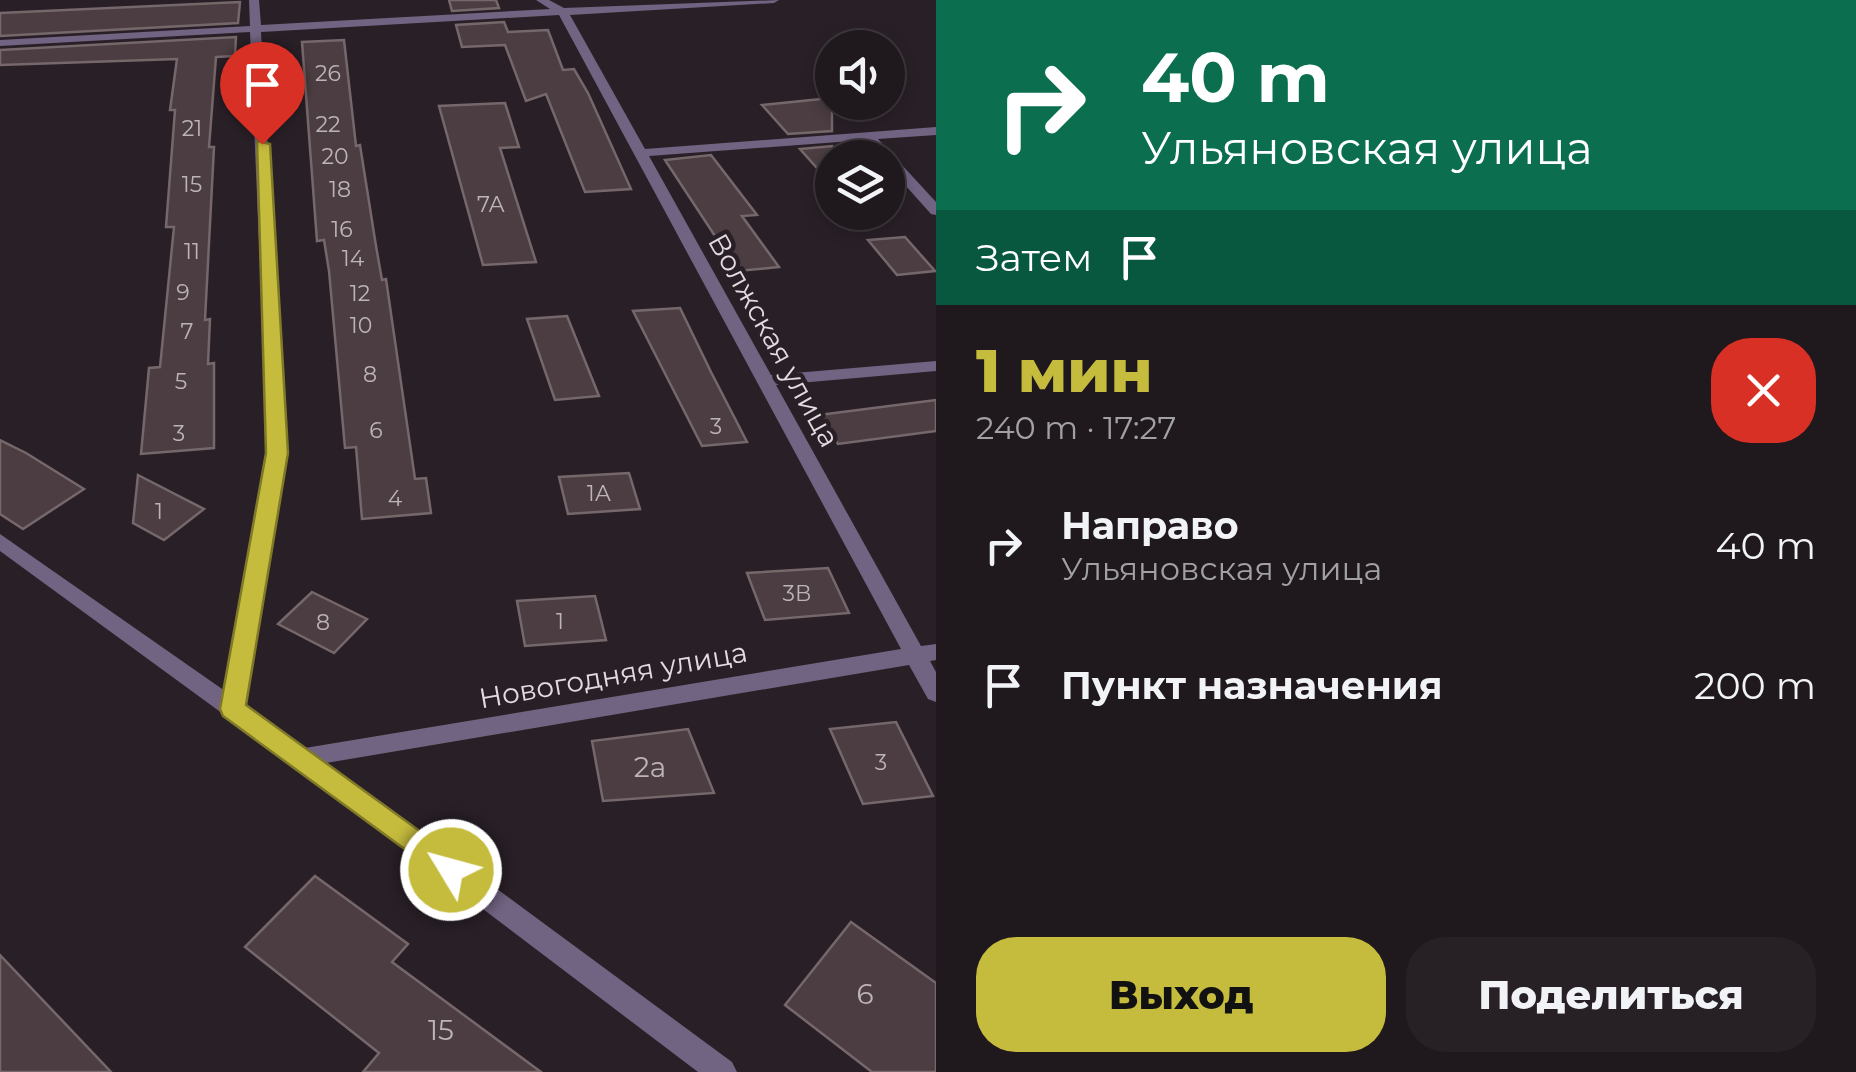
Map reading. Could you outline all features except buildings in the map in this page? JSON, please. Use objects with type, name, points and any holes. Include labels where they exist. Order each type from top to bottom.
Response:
[{"type":"street","points":[[233,709],[277,453],[254,0]]},
{"type":"street","points":[[541,0],[563,12]]},
{"type":"street","points":[[0,44],[774,0]]},
{"type":"street","name":"Волжская улица","points":[[563,12],[765,381],[925,653],[936,693]]},
{"type":"street","points":[[641,152],[936,131]]},
{"type":"street","points":[[868,136],[936,211]]},
{"type":"street","points":[[765,381],[936,366]]},
{"type":"street","points":[[0,540],[301,758],[722,1072]]},
{"type":"street","name":"Новогодняя улица","points":[[301,758],[925,653]]},
{"type":"route","points":[[262,144],[277,453],[233,709],[451,870]]}]
